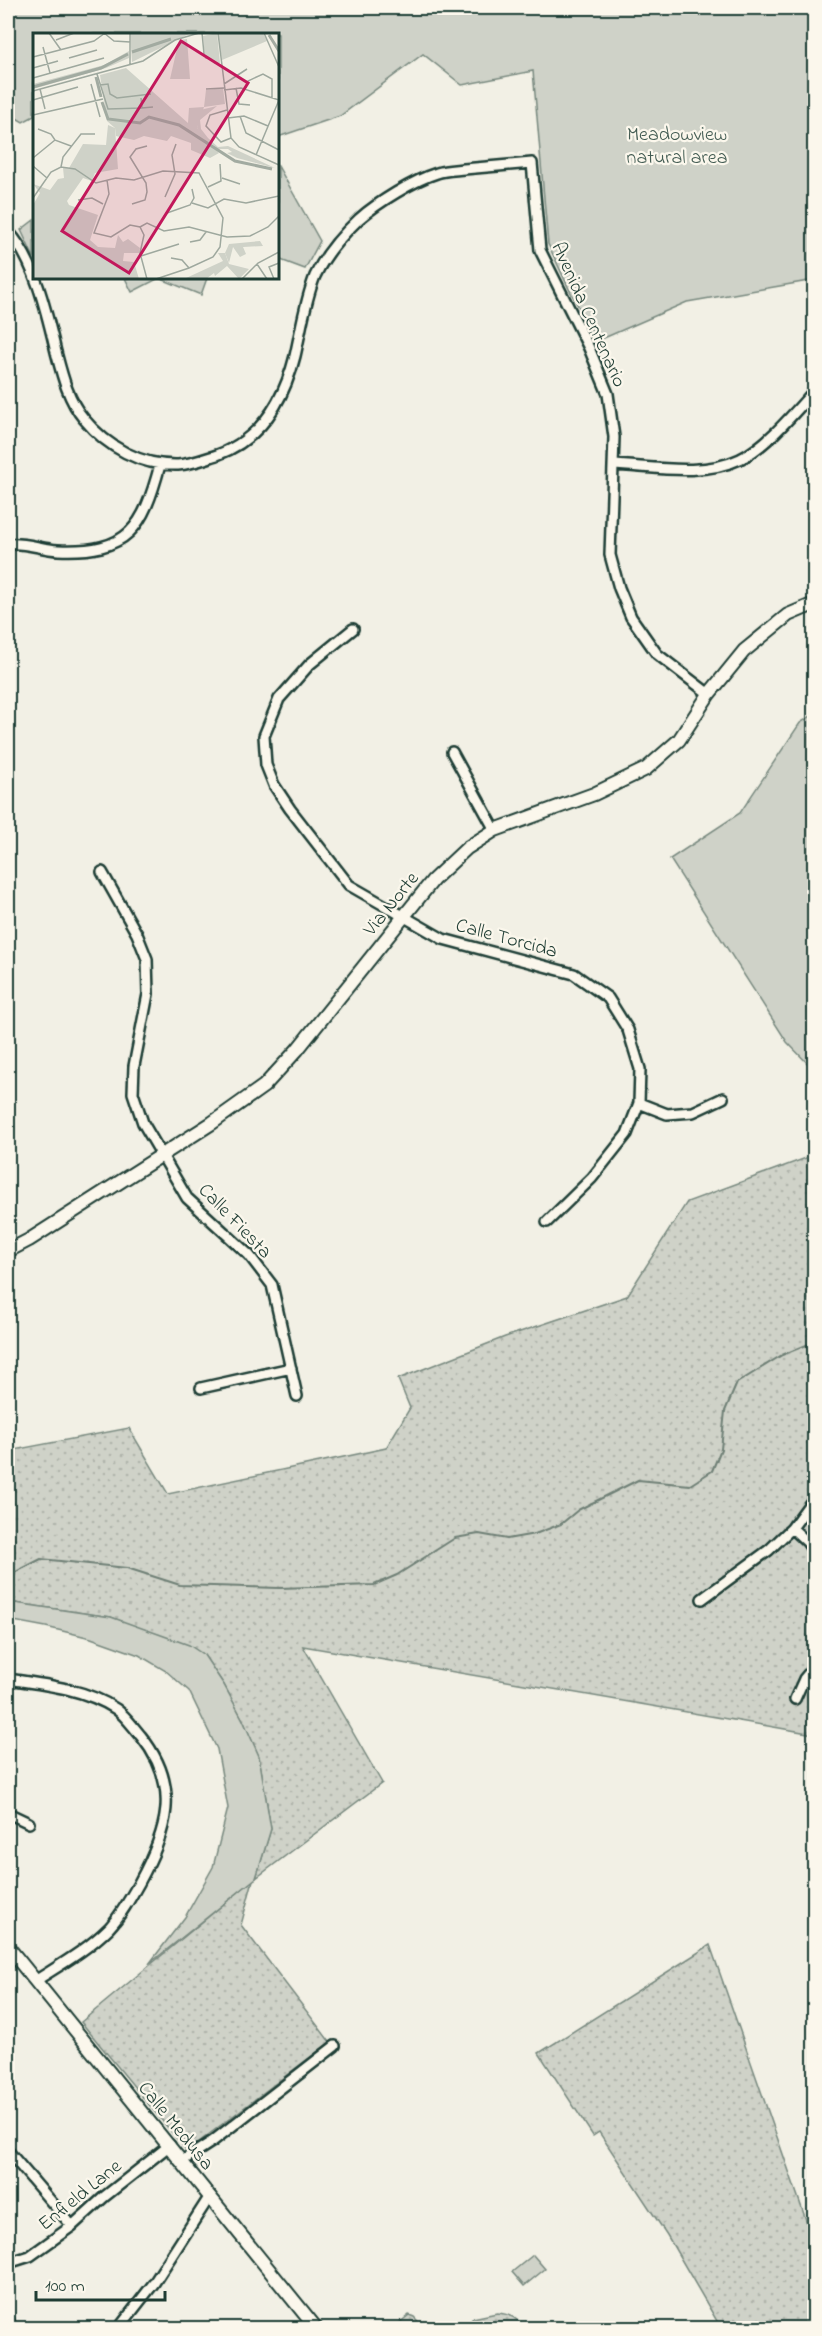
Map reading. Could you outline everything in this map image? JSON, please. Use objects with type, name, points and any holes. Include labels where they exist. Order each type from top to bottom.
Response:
[{"type":"street","name":"Avenida Centenario","points":[[160,465],[191,464],[234,448],[258,431],[279,399],[294,358],[315,276],[332,248],[360,218],[390,197],[438,172],[532,163],[540,250],[589,348],[608,394],[614,437],[610,555],[619,588],[631,617],[657,654],[709,694]]},
{"type":"street","points":[[8,231],[33,276]]},
{"type":"street","points":[[8,544],[18,543],[58,550],[100,548],[116,541],[135,529],[150,503],[160,465],[142,461],[116,448],[83,418],[63,381],[46,309],[34,279]]},
{"type":"street","points":[[613,465],[699,469],[717,467],[742,459],[775,434],[814,391]]},
{"type":"street","name":"Via Norte","points":[[8,1251],[212,1124],[264,1086],[297,1050],[433,880],[467,849],[495,830],[594,794],[646,769],[678,740],[709,694],[744,651],[788,615],[814,604]]},
{"type":"street","name":"Calle Torcida","points":[[353,629],[310,664],[279,699],[264,736],[266,765],[274,785],[290,809],[349,885],[405,915],[443,939],[574,974],[608,998],[628,1030],[640,1069],[639,1103],[627,1134],[592,1178],[548,1222]]},
{"type":"street","points":[[452,752],[495,830]]},
{"type":"street","name":"Calle Fiesta","points":[[102,872],[137,934],[147,959],[148,994],[134,1066],[133,1093],[142,1123],[187,1198],[249,1255],[272,1285],[297,1396]]},
{"type":"street","points":[[639,1103],[667,1114],[693,1112],[723,1098]]},
{"type":"street","points":[[201,1388],[291,1368]]},
{"type":"street","points":[[702,1599],[769,1550],[792,1528],[814,1498]]},
{"type":"street","points":[[792,1528],[814,1552]]},
{"type":"street","points":[[795,1699],[804,1679],[814,1667]]},
{"type":"street","points":[[8,1679],[94,1697],[117,1710],[149,1746],[161,1768],[165,1791],[166,1814],[160,1841],[125,1909],[108,1929],[80,1953],[35,1981]]},
{"type":"street","points":[[8,1813],[29,1823]]},
{"type":"street","name":"Calle Medusa","points":[[8,1947],[316,2328]]},
{"type":"street","points":[[182,2161],[213,2141],[335,2046]]},
{"type":"street","name":"Enfield Lane","points":[[8,2263],[30,2256],[72,2226],[104,2197],[170,2145]]},
{"type":"street","points":[[8,2151],[72,2226]]},
{"type":"street","points":[[119,2328],[153,2283],[210,2196]]},
{"type":"street","points":[[8,2317],[10,2328]]},
{"type":"green space","name":"Meadowview natural area","points":[[8,8],[814,8],[814,280],[687,302],[597,341],[548,244],[533,71],[462,85],[423,54],[340,116],[279,137],[279,33],[33,33],[33,117],[23,122],[8,113]]},
{"type":"green space","points":[[279,168],[320,241],[305,269],[279,259]]},
{"type":"green space","points":[[33,221],[33,256],[21,230]]},
{"type":"green space","points":[[126,279],[157,279],[132,292]]},
{"type":"green space","points":[[161,279],[207,279],[201,295]]},
{"type":"green space","points":[[814,714],[814,1070],[787,1042],[670,859],[740,813],[800,723]]},
{"type":"green space","points":[[814,1155],[814,1734],[303,1646],[382,1783],[256,1878],[271,1829],[259,1757],[243,1720],[204,1655],[111,1617],[8,1602],[8,1451],[129,1428],[168,1494],[386,1448],[410,1408],[398,1379],[505,1337],[627,1296],[687,1202]]},
{"type":"green space","points":[[8,1602],[111,1617],[189,1645],[204,1655],[224,1685],[259,1756],[271,1829],[256,1878],[149,1964],[185,1917],[213,1867],[228,1808],[217,1749],[189,1691],[166,1671],[139,1655],[91,1638],[8,1620]]},
{"type":"green space","points":[[253,1880],[241,1925],[330,2042],[187,2151],[81,2022]]},
{"type":"green space","points":[[710,1945],[814,2243],[814,2328],[721,2328],[667,2235],[599,2132],[593,2136],[539,2053]]},
{"type":"green space","points":[[533,2255],[545,2269],[524,2286],[512,2272]]},
{"type":"green space","points":[[497,2313],[513,2317],[525,2328],[464,2328],[473,2318]]},
{"type":"green space","points":[[409,2315],[424,2328],[393,2328]]},
{"type":"waterway","points":[[8,1576],[41,1559],[127,1568],[180,1585],[279,1588],[374,1585],[397,1575],[455,1538],[479,1534],[507,1539],[535,1534],[561,1524],[578,1510],[638,1480],[690,1485],[712,1471],[721,1449],[725,1411],[737,1383],[782,1355],[814,1342]]}]
